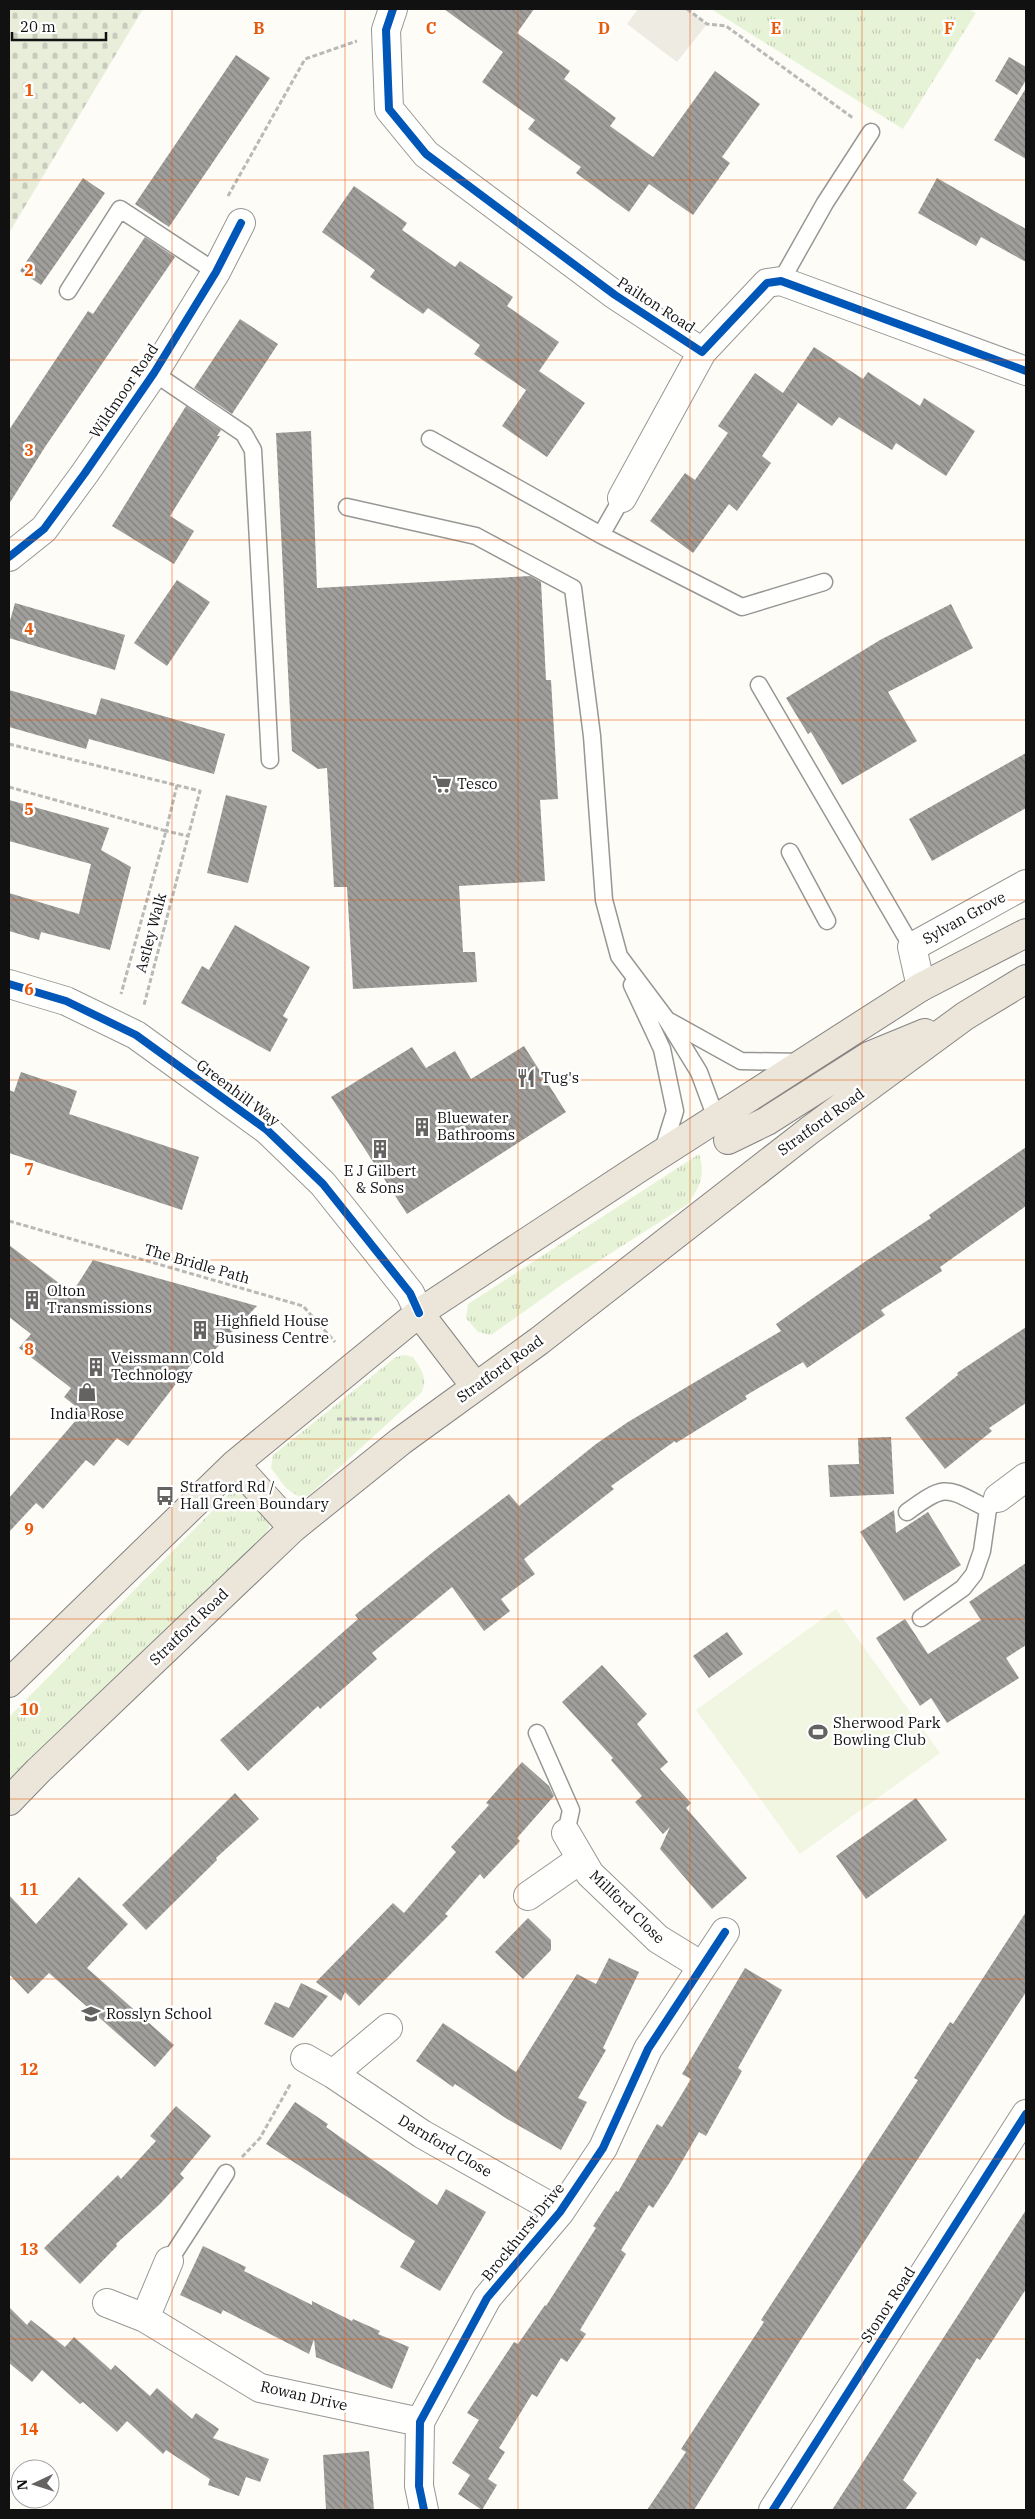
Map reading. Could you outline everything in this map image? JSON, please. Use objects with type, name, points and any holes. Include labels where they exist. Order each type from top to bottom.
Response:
[{"type":"highway","points":[[722,1129],[804,1062],[921,987],[1026,933]]},
{"type":"highway","name":"Stratford Road","points":[[9,1801],[45,1764],[294,1528],[400,1440],[539,1341],[750,1175],[965,1016],[1026,979]]},
{"type":"highway","points":[[9,1684],[235,1464],[420,1313],[662,1153],[722,1129],[767,1121],[869,1056],[965,1016]]},
{"type":"highway","points":[[722,1129],[750,1175]]},
{"type":"highway","points":[[420,1313],[475,1386]]},
{"type":"highway","points":[[235,1464],[294,1528]]},
{"type":"street","name":"Pailton Road","points":[[389,19],[390,109],[426,154],[614,295],[702,352],[767,283],[781,281]]},
{"type":"street","name":"Wildmoor Road","points":[[9,557],[44,529],[154,373],[216,272],[241,223]]},
{"type":"street","points":[[781,281],[1026,371]]},
{"type":"street","points":[[622,498],[702,352]]},
{"type":"street","name":"Sylvan Grove","points":[[921,987],[912,947],[1026,884]]},
{"type":"street","name":"Greenhill Way","points":[[9,984],[66,1001],[124,1029],[267,1130],[323,1184],[410,1293],[420,1313]]},
{"type":"street","points":[[993,1504],[1026,1477]]},
{"type":"street","name":"Millford Close","points":[[566,1833],[590,1874],[658,1940],[702,1966]]},
{"type":"street","name":"Millford Close","points":[[528,1896],[581,1859]]},
{"type":"street","name":"Brockhurst Drive","points":[[424,2510],[419,2486],[420,2422],[487,2298],[560,2212],[602,2148],[648,2049],[725,1932]]},
{"type":"street","points":[[333,2074],[388,2028]]},
{"type":"street","name":"Darnford Close","points":[[305,2058],[333,2074],[422,2134],[560,2212]]},
{"type":"street","name":"Stonor Road","points":[[774,2510],[1026,2114]]},
{"type":"street","points":[[145,2318],[168,2261]]},
{"type":"street","name":"Rowan Drive","points":[[107,2302],[145,2318],[260,2388],[420,2422]]},
{"type":"lane","points":[[781,281],[825,203],[871,132]]},
{"type":"lane","points":[[68,291],[120,210],[216,272]]},
{"type":"lane","points":[[154,373],[244,434],[253,450],[270,760]]},
{"type":"lane","points":[[430,439],[601,535],[742,607],[824,582]]},
{"type":"lane","points":[[601,535],[622,498]]},
{"type":"lane","points":[[347,507],[476,536],[573,588],[592,736],[604,900],[619,956],[662,1050],[675,1111],[662,1153]]},
{"type":"lane","points":[[759,685],[912,947]]},
{"type":"lane","points":[[790,852],[827,922]]},
{"type":"lane","points":[[619,956],[667,1020],[699,1072],[722,1129]]},
{"type":"lane","points":[[667,1020],[741,1061],[804,1062]]},
{"type":"lane","points":[[907,1512],[934,1492],[948,1490],[993,1504],[982,1551],[974,1574],[963,1588],[921,1618]]},
{"type":"lane","points":[[537,1733],[570,1810],[566,1833]]},
{"type":"lane","points":[[168,2261],[226,2173]]},
{"type":"path","points":[[687,9],[707,24],[726,26],[871,132]]},
{"type":"path","points":[[241,223],[222,208],[305,59],[389,19]]},
{"type":"path","points":[[9,787],[188,836]]},
{"type":"path","points":[[314,1399],[329,1419],[384,1419],[400,1440]]},
{"type":"path","points":[[226,2173],[260,2138],[305,2058]]},
{"type":"green space","points":[[9,9],[143,9],[9,233]]},
{"type":"green space","points":[[711,9],[968,9],[976,13],[903,129]]},
{"type":"green space","points":[[699,1154],[702,1168],[701,1180],[688,1204],[567,1281],[491,1335],[478,1332],[466,1318],[468,1304]]},
{"type":"green space","points":[[405,1355],[413,1357],[423,1374],[424,1383],[421,1393],[308,1496],[299,1497],[286,1488],[271,1468],[273,1455],[396,1357]]},
{"type":"green space","points":[[244,1491],[263,1508],[270,1525],[263,1540],[9,1785],[9,1717],[229,1494]]},
{"type":"green space","name":"Sherwood Park Bowling Club","points":[[836,1609],[940,1753],[800,1854],[696,1710]]},
{"type":"shaded area","points":[[638,9],[687,9],[707,24],[677,62],[627,24]]},
{"type":"building","points":[[444,9],[534,9],[517,33],[570,71],[564,79],[616,118],[610,126],[653,157],[715,71],[760,104],[722,157],[730,163],[693,215],[649,184],[629,212],[576,173],[581,167],[528,129],[535,120],[482,82],[503,52]]},
{"type":"building","points":[[236,55],[270,78],[169,227],[135,204]]},
{"type":"building","points":[[1009,57],[1026,67],[1026,80],[1017,95],[995,81]]},
{"type":"building","points":[[1026,88],[1026,159],[994,140]]},
{"type":"building","points":[[83,178],[105,193],[41,285],[20,271]]},
{"type":"building","points":[[937,178],[1026,229],[1026,262],[981,237],[976,246],[918,213]]},
{"type":"building","points":[[354,186],[407,223],[402,230],[455,267],[460,261],[513,297],[507,306],[559,342],[526,390],[474,354],[480,345],[428,308],[423,314],[370,277],[375,270],[322,232]]},
{"type":"building","points":[[145,237],[175,257],[45,447],[9,504],[9,430],[88,311],[93,314]]},
{"type":"building","points":[[240,319],[278,344],[232,414],[194,388]]},
{"type":"building","points":[[814,347],[863,379],[868,372],[920,406],[924,398],[975,431],[946,476],[896,443],[892,450],[839,417],[832,426],[784,393],[798,403],[762,456],[771,463],[737,511],[729,504],[693,553],[650,521],[685,473],[695,480],[728,433],[718,426],[755,373],[783,393]]},
{"type":"building","points":[[539,371],[585,403],[547,457],[502,426]]},
{"type":"building","points":[[186,406],[221,430],[217,436],[220,436],[170,516],[194,531],[174,564],[112,526]]},
{"type":"building","name":"Tesco","points":[[311,431],[317,588],[530,576],[541,582],[546,680],[551,680],[558,799],[540,800],[545,881],[459,886],[463,952],[475,952],[477,982],[353,989],[347,887],[334,887],[327,768],[318,769],[292,751],[276,433]]},
{"type":"building","points":[[177,580],[210,602],[167,666],[134,643]]},
{"type":"building","points":[[15,603],[125,635],[115,670],[9,638],[9,624]]},
{"type":"building","points":[[951,604],[973,648],[888,692],[917,741],[842,785],[811,732],[808,734],[786,698],[880,640]]},
{"type":"building","points":[[9,690],[96,715],[101,698],[225,734],[214,774],[89,739],[86,749],[9,727]]},
{"type":"building","points":[[1026,753],[1026,808],[932,861],[909,819]]},
{"type":"building","points":[[226,795],[267,806],[248,883],[207,873]]},
{"type":"building","points":[[9,800],[109,828],[101,850],[131,867],[110,950],[41,932],[39,940],[9,931],[9,893],[79,914],[91,864],[9,841]]},
{"type":"building","points":[[235,925],[310,967],[283,1016],[288,1019],[270,1052],[181,1003],[202,966],[209,970]]},
{"type":"building","points":[[524,1046],[566,1112],[407,1214],[331,1097],[412,1047],[426,1068],[455,1051],[471,1079]]},
{"type":"building","points":[[21,1072],[77,1091],[69,1114],[199,1157],[182,1210],[9,1153],[9,1090],[14,1092]]},
{"type":"building","points":[[1026,1147],[1026,1206],[940,1267],[942,1271],[881,1310],[885,1315],[807,1368],[803,1362],[745,1396],[747,1399],[676,1443],[675,1441],[611,1486],[614,1489],[524,1559],[535,1574],[501,1599],[510,1611],[484,1631],[452,1587],[372,1653],[377,1659],[320,1709],[318,1706],[248,1771],[220,1740],[358,1619],[355,1615],[509,1494],[519,1506],[596,1444],[628,1422],[781,1331],[776,1324],[931,1218],[929,1215]]},
{"type":"building","points":[[9,1245],[72,1293],[93,1260],[257,1306],[206,1359],[199,1354],[128,1446],[117,1438],[94,1466],[86,1460],[43,1509],[36,1503],[9,1532],[9,1498],[83,1412],[64,1397],[71,1388],[19,1348],[31,1334],[9,1317]]},
{"type":"building","points":[[1026,1327],[1026,1403],[989,1428],[992,1431],[945,1469],[905,1418],[958,1375],[957,1373]]},
{"type":"building","points":[[891,1437],[894,1494],[830,1497],[828,1465],[859,1464],[858,1438]]},
{"type":"building","points":[[894,1510],[896,1533],[928,1512],[961,1565],[904,1601],[860,1532]]},
{"type":"building","points":[[1026,1563],[1026,1645],[1006,1658],[1019,1678],[947,1723],[931,1698],[920,1706],[876,1638],[905,1619],[928,1654],[981,1620],[969,1602]]},
{"type":"building","points":[[727,1632],[743,1654],[709,1678],[693,1656]]},
{"type":"building","points":[[602,1665],[647,1714],[637,1724],[668,1762],[660,1769],[691,1803],[686,1808],[747,1878],[712,1909],[660,1849],[670,1827],[663,1834],[635,1802],[642,1796],[611,1760],[613,1758],[562,1702]]},
{"type":"building","points":[[522,1762],[549,1786],[554,1796],[517,1838],[520,1841],[484,1879],[480,1874],[445,1914],[448,1916],[359,2006],[345,1992],[341,2001],[316,1982],[393,1903],[404,1913],[456,1852],[451,1847],[489,1805],[486,1803]]},
{"type":"building","points":[[235,1793],[259,1819],[216,1858],[217,1860],[146,1930],[122,1905]]},
{"type":"building","points":[[916,1798],[947,1840],[866,1899],[836,1856]]},
{"type":"building","points":[[79,1877],[128,1924],[87,1968],[174,2045],[155,2067],[49,1973],[28,1994],[9,1974],[9,1895],[36,1924]]},
{"type":"building","points":[[1026,1912],[1026,1992],[798,2344],[694,2510],[647,2510],[686,2452],[681,2449],[764,2322],[761,2320],[918,2080],[914,2078],[950,2022],[953,2024]]},
{"type":"building","points":[[528,1918],[551,1940],[551,1950],[523,1979],[495,1952]]},
{"type":"building","points":[[609,1958],[639,1972],[603,2048],[606,2050],[578,2098],[587,2102],[561,2150],[507,2119],[455,2084],[453,2087],[416,2061],[443,2023],[516,2072],[577,1974],[596,1984]]},
{"type":"building","points":[[745,1968],[782,1990],[738,2068],[742,2071],[706,2136],[699,2132],[653,2208],[649,2205],[621,2250],[626,2254],[580,2330],[586,2334],[567,2362],[561,2358],[537,2397],[532,2394],[499,2448],[505,2452],[488,2479],[497,2485],[482,2510],[458,2494],[470,2475],[452,2463],[479,2420],[467,2413],[514,2342],[518,2344],[546,2306],[596,2228],[593,2226],[616,2191],[618,2192],[657,2124],[662,2127],[691,2079],[682,2074]]},
{"type":"building","points":[[301,1983],[328,1996],[293,2038],[264,2024],[275,2002],[289,2008]]},
{"type":"building","points":[[295,2102],[328,2124],[326,2127],[437,2205],[446,2189],[486,2212],[440,2291],[400,2267],[415,2241],[266,2144]]},
{"type":"building","points":[[176,2106],[211,2136],[180,2174],[184,2178],[160,2204],[116,2244],[117,2246],[80,2284],[44,2248],[118,2175],[121,2179],[156,2141],[150,2136]]},
{"type":"building","points":[[1026,2210],[1026,2289],[980,2360],[977,2358],[903,2480],[917,2493],[905,2510],[832,2510]]},
{"type":"building","points":[[203,2246],[246,2267],[244,2271],[312,2305],[312,2301],[352,2321],[353,2319],[380,2331],[378,2334],[409,2347],[392,2389],[316,2357],[314,2339],[309,2354],[223,2310],[221,2314],[180,2295]]},
{"type":"building","points":[[9,2307],[27,2325],[31,2320],[65,2347],[74,2337],[111,2370],[115,2365],[150,2396],[157,2388],[192,2419],[196,2413],[219,2429],[213,2438],[269,2459],[260,2482],[246,2477],[239,2496],[208,2485],[210,2479],[166,2450],[163,2454],[127,2421],[117,2432],[83,2402],[80,2404],[42,2370],[32,2382],[9,2363]]},
{"type":"building","points":[[369,2451],[374,2510],[326,2510],[323,2455]]},
{"type":"cycle path","points":[[393,9],[386,30],[389,109],[426,154],[615,295],[702,352],[767,283],[781,281],[1026,371]]},
{"type":"cycle path","points":[[9,557],[44,529],[85,473],[154,373],[216,272],[241,223]]},
{"type":"cycle path","points":[[9,984],[66,1001],[136,1035],[267,1130],[323,1184],[410,1293],[419,1313]]},
{"type":"cycle path","points":[[424,2510],[419,2486],[420,2422],[487,2298],[560,2212],[603,2148],[648,2049],[725,1932]]},
{"type":"cycle path","points":[[773,2510],[1026,2114]]},
{"type":"place","name":"Tesco","points":[[442,784]]},
{"type":"place","name":"Tug's","points":[[526,1078]]},
{"type":"place","name":"Bluewater Bathrooms","points":[[422,1127]]},
{"type":"place","name":"E J Gilbert & Sons","points":[[380,1149]]},
{"type":"place","name":"Olton Transmissions","points":[[32,1300]]},
{"type":"place","name":"Highfield House Business Centre","points":[[200,1330]]},
{"type":"place","name":"Veissmann Cold Technology","points":[[96,1367]]},
{"type":"place","name":"India Rose","points":[[87,1392]]},
{"type":"place","name":"Stratford Rd / Hall Green Boundary","points":[[165,1496]]},
{"type":"place","name":"Sherwood Park Bowling Club","points":[[818,1732]]},
{"type":"place","name":"Rosslyn School","points":[[91,2014]]}]
